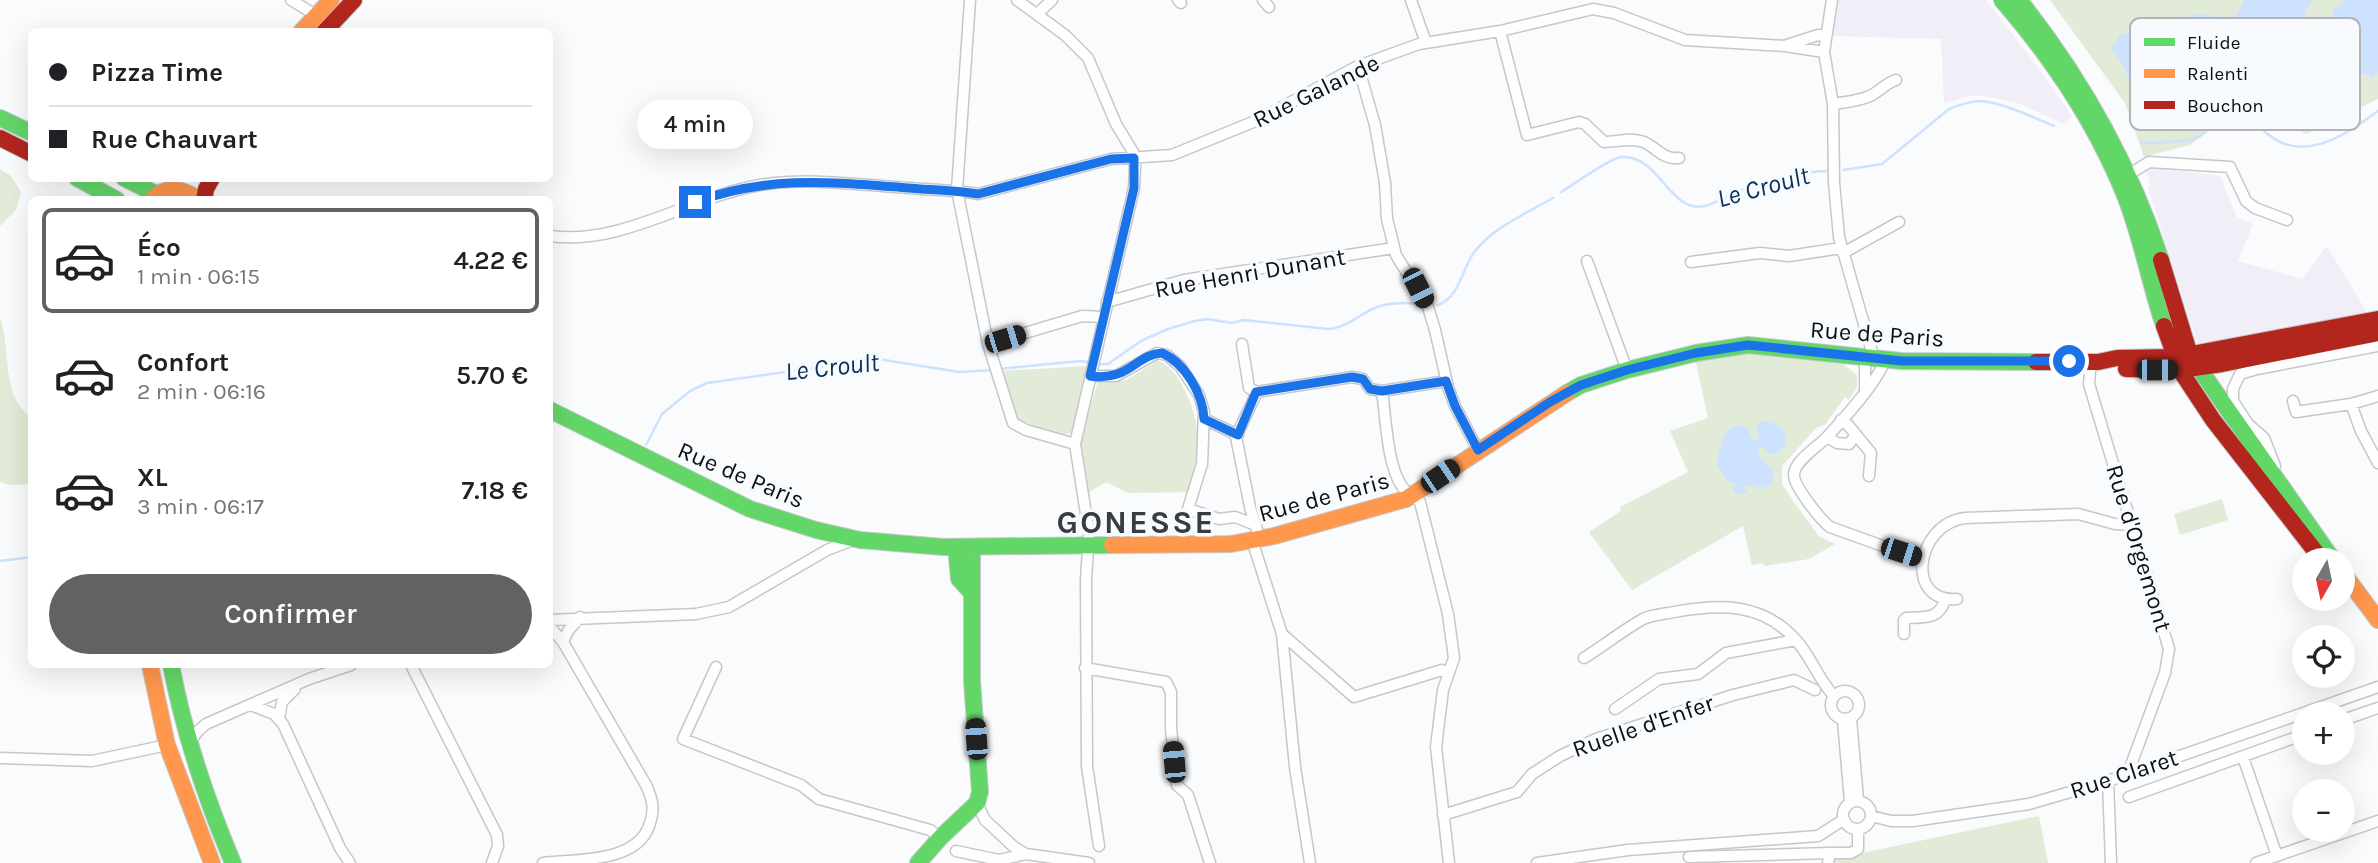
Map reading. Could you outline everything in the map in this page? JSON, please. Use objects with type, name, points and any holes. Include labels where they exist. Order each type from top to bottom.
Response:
[{"type":"main road","points":[[324,24],[331,0]]},
{"type":"main road","points":[[324,24],[354,0]]},
{"type":"main road","points":[[2002,0],[2059,74],[2092,129],[2136,226],[2165,335],[2324,548]]},
{"type":"main road","points":[[2019,0],[2062,55],[2085,91],[2128,175],[2151,230],[2185,363],[2213,420],[2313,548]]},
{"type":"main road","points":[[0,118],[28,131]]},
{"type":"main road","points":[[0,138],[28,152]]},
{"type":"main road","points":[[85,182],[110,196]]},
{"type":"main road","points":[[130,182],[152,196]]},
{"type":"main road","points":[[155,196],[178,183],[184,191],[194,196]]},
{"type":"main road","points":[[2185,363],[2378,319]]},
{"type":"main road","points":[[2185,363],[2222,364],[2378,333]]},
{"type":"main road","name":"Rue de Paris","points":[[553,412],[723,497],[757,511],[860,540],[964,547],[1231,544],[1252,533],[1348,516],[1406,499],[1568,390],[1627,370],[1727,347],[1748,345],[1875,359],[2094,361],[2117,358],[2185,363]]},
{"type":"main road","points":[[918,863],[977,803],[981,792],[972,681],[971,592],[959,579],[964,547]]},
{"type":"main road","points":[[2356,591],[2378,621]]},
{"type":"main road","points":[[2356,605],[2378,634]]},
{"type":"main road","points":[[151,668],[167,745],[212,863]]},
{"type":"main road","points":[[172,668],[201,787],[233,863]]},
{"type":"street","points":[[291,0],[324,24]]},
{"type":"street","points":[[970,0],[957,190],[988,344],[1013,423],[1026,430],[1075,444]]},
{"type":"street","points":[[1017,0],[1065,35],[1088,58],[1116,124],[1130,145],[1134,158],[1134,188],[1075,444],[1089,533],[1085,668],[1087,766],[1099,846]]},
{"type":"street","points":[[1037,14],[1052,0]]},
{"type":"street","points":[[1411,0],[1426,43]]},
{"type":"street","points":[[1832,0],[1824,52],[1833,104],[1834,184],[1842,251],[1875,359],[1883,369],[1827,436],[1803,460],[1794,474],[1797,485],[1823,522],[1838,531],[1922,559]]},
{"type":"street","points":[[1592,5],[1685,40],[1785,46],[1824,52]]},
{"type":"street","name":"Rue Galande","points":[[553,236],[566,238],[619,230],[712,196],[759,185],[785,182],[848,183],[957,190],[978,194],[1111,159],[1172,156],[1202,145],[1306,96],[1359,66],[1426,43],[1500,31],[1592,5]]},
{"type":"street","points":[[1500,31],[1527,135],[1579,122],[1585,124],[1604,142],[1632,139],[1644,142],[1671,159],[1679,158]]},
{"type":"street","points":[[1785,46],[1818,35],[1825,36]]},
{"type":"street","points":[[1359,66],[1375,125],[1385,183],[1387,219],[1394,248],[1428,307],[1436,330],[1446,381],[1455,406],[1478,450]]},
{"type":"street","points":[[1833,104],[1873,95],[1886,83],[1896,80]]},
{"type":"street","points":[[2128,175],[2149,162],[2230,167],[2246,201],[2255,208],[2287,220]]},
{"type":"street","points":[[1691,262],[1760,253],[1789,256],[1842,251],[1899,222]]},
{"type":"street","name":"Rue Henri Dunant","points":[[1107,302],[1184,280],[1394,248]]},
{"type":"street","points":[[1587,261],[1627,370]]},
{"type":"street","points":[[988,344],[1082,316],[1103,317]]},
{"type":"street","points":[[1242,344],[1249,388],[1256,392],[1352,377],[1363,379],[1370,389],[1382,391],[1446,381]]},
{"type":"street","points":[[2275,466],[2264,438],[2249,424],[2233,401],[2238,377],[2257,369],[2378,346]]},
{"type":"street","points":[[1090,376],[1116,376],[1153,354],[1162,353],[1180,366],[1205,401],[1202,464],[1188,509],[1219,519],[1235,517],[1252,533]]},
{"type":"street","points":[[1865,390],[1875,359]]},
{"type":"street","name":"Rue d'Orgemont","points":[[2094,361],[2089,384],[2169,649],[2165,673],[2128,773]]},
{"type":"street","points":[[2222,364],[2238,377]]},
{"type":"street","points":[[1382,391],[1391,458],[1406,492],[1419,502],[1448,614],[1454,658],[1443,690],[1437,731],[1449,863]]},
{"type":"street","points":[[1256,392],[1238,435],[1237,446],[1250,507],[1252,533],[1282,634],[1295,767],[1310,863]]},
{"type":"street","points":[[2293,401],[2295,412],[2351,404],[2378,396]]},
{"type":"street","points":[[2351,404],[2361,431],[2378,463]]},
{"type":"street","points":[[1204,419],[1238,435]]},
{"type":"street","points":[[1841,420],[1871,453],[1869,476]]},
{"type":"street","points":[[1827,436],[1836,443],[1849,444],[1855,436]]},
{"type":"street","points":[[1904,634],[1906,618],[1934,616],[1940,613],[1951,599],[1936,595],[1925,581],[1922,559],[1940,527],[1957,519],[2078,514],[2115,524],[2132,525]]},
{"type":"street","points":[[818,530],[828,543],[827,550]]},
{"type":"street","points":[[553,620],[719,611],[827,550],[846,542],[860,540]]},
{"type":"street","points":[[1584,659],[1645,618],[1721,605],[1752,611],[1766,617],[1796,640],[1815,667],[1822,684],[1834,696]]},
{"type":"street","points":[[563,642],[580,617]]},
{"type":"street","points":[[543,863],[615,855],[632,850],[644,837],[653,809],[653,799],[646,785],[563,642],[553,630]]},
{"type":"street","points":[[1282,634],[1354,697],[1442,670],[1449,672]]},
{"type":"street","points":[[1615,709],[1659,679],[1698,674],[1726,653],[1796,640]]},
{"type":"street","points":[[716,667],[683,739],[801,785],[819,799],[930,830],[940,838]]},
{"type":"street","points":[[189,745],[206,724],[309,679],[342,668]]},
{"type":"street","points":[[413,668],[497,835],[498,846],[492,863]]},
{"type":"street","points":[[1085,668],[1167,682],[1171,692],[1171,728],[1177,785],[1188,795],[1210,863]]},
{"type":"street","points":[[279,718],[282,702],[288,694],[309,679]]},
{"type":"street","name":"Ruelle d'Enfer","points":[[1443,815],[1517,792],[1532,774],[1560,756],[1596,739],[1733,695],[1794,680],[1815,690]]},
{"type":"street","name":"Rue Claret","points":[[1871,817],[1913,821],[2017,806],[2108,781],[2375,686]]},
{"type":"street","points":[[1846,691],[1857,698],[1859,710],[1847,719],[1837,717],[1832,710],[1834,696],[1846,691]]},
{"type":"street","points":[[251,705],[265,709],[279,718],[340,848],[350,863]]},
{"type":"street","points":[[2355,716],[2378,708]]},
{"type":"street","points":[[181,714],[206,724]]},
{"type":"street","points":[[1847,719],[1854,801]]},
{"type":"street","points":[[2129,797],[2292,739]]},
{"type":"street","points":[[0,758],[92,761],[167,745]]},
{"type":"street","points":[[2243,757],[2277,856]]},
{"type":"street","points":[[2108,781],[2111,863]]},
{"type":"street","points":[[1854,801],[1869,806],[1871,817],[1869,822],[1858,829]]},
{"type":"street","points":[[1854,801],[1843,810],[1843,820],[1846,825],[1858,829]]},
{"type":"street","points":[[977,803],[985,820],[1014,847],[1026,854]]},
{"type":"street","points":[[1537,863],[1628,850],[1818,836],[1843,820]]},
{"type":"street","points":[[2256,863],[2378,821]]},
{"type":"street","points":[[1689,857],[1829,858],[1858,849],[1858,829]]},
{"type":"street","points":[[956,851],[999,860],[1026,854],[1089,863]]},
{"type":"shaded area","points":[[1829,0],[1986,0],[2072,116],[2063,124],[2021,104],[1985,96],[1970,96],[1944,103],[1941,39],[1828,36]]},
{"type":"shaded area","points":[[2161,158],[2164,169],[2220,176],[2237,218],[2253,224],[2238,261],[2302,279],[2327,246],[2368,314],[2199,348],[2149,191],[2149,178],[2144,165]]},
{"type":"green space","points":[[2050,0],[2378,0],[2378,99],[2360,108],[2360,18],[2130,18],[2130,117],[2125,103]]},
{"type":"green space","points":[[2134,130],[2210,130],[2190,145],[2144,157]]},
{"type":"green space","points":[[2298,130],[2314,130],[2306,134]]},
{"type":"green space","points":[[0,169],[11,176],[21,192],[16,210],[0,226]]},
{"type":"green space","points":[[0,318],[11,385],[21,408],[28,414],[28,484],[10,485],[0,482]]},
{"type":"green space","points":[[1734,350],[1843,364],[1857,375],[1857,386],[1849,400],[1845,397],[1825,425],[1816,428],[1782,466],[1782,484],[1793,501],[1819,536],[1835,544],[1809,559],[1765,566],[1763,563],[1752,565],[1743,526],[1632,590],[1589,532],[1621,511],[1620,507],[1688,472],[1670,431],[1708,418],[1695,358]]},
{"type":"green space","points":[[1158,360],[1178,378],[1195,419],[1198,442],[1192,492],[1128,493],[1106,482],[1086,494],[1081,437],[1098,382],[1127,380]]},
{"type":"green space","points":[[1086,366],[1073,432],[1061,436],[1015,418],[1002,371]]},
{"type":"green space","points":[[2222,499],[2228,520],[2180,535],[2174,514]]},
{"type":"green space","points":[[2039,816],[2048,863],[1832,863],[1833,859]]},
{"type":"water","points":[[2245,0],[2312,0],[2305,13],[2306,18],[2234,18]]},
{"type":"water","points":[[2343,0],[2378,0],[2378,72],[2372,78],[2360,74],[2360,18],[2332,18],[2333,9],[2342,4]]},
{"type":"water","points":[[2197,14],[2234,18],[2182,18]]},
{"type":"water","points":[[2130,32],[2130,81],[2111,48],[2120,35]]},
{"type":"water","points":[[1763,421],[1778,425],[1785,434],[1785,445],[1777,453],[1769,454],[1764,447],[1758,448],[1761,459],[1773,470],[1772,485],[1761,488],[1744,485],[1743,488],[1747,489],[1748,493],[1736,494],[1732,490],[1737,484],[1727,481],[1717,465],[1724,436],[1728,430],[1740,426],[1748,428],[1753,440],[1759,439],[1756,425]]},
{"type":"waterway","name":"Le Croult","points":[[1844,170],[1882,164],[1949,109],[1969,102],[1998,104],[2054,126]]},
{"type":"waterway","name":"Le Croult","points":[[2360,124],[2378,111]]},
{"type":"waterway","name":"Le Croult","points":[[2141,143],[2195,139],[2205,130]]},
{"type":"waterway","name":"Le Croult","points":[[2263,130],[2276,140],[2291,146],[2306,147],[2322,144],[2351,130]]},
{"type":"waterway","name":"Le Croult","points":[[1561,192],[1621,157],[1646,165],[1682,201],[1693,206],[1705,206],[1755,186],[1781,187],[1803,174],[1826,171]]},
{"type":"waterway","name":"Le Croult","points":[[1438,305],[1451,296],[1475,251],[1483,242],[1511,221],[1553,198]]},
{"type":"waterway","name":"Le Croult","points":[[1099,364],[1108,364],[1141,341],[1195,321],[1207,319],[1232,323],[1244,320],[1328,329],[1342,326],[1380,306],[1395,303],[1420,304]]},
{"type":"waterway","name":"Le Croult","points":[[646,445],[662,414],[690,391],[707,383],[878,359],[959,372],[993,370]]},
{"type":"waterway","name":"Le Croult","points":[[999,369],[1088,362]]},
{"type":"waterway","name":"Le Croult","points":[[0,561],[28,558]]},
{"type":"traffic: fast","points":[[2002,0],[2056,69],[2102,145],[2132,214],[2164,326]]},
{"type":"traffic: fast","points":[[2019,0],[2063,60],[2102,124],[2134,190],[2161,260]]},
{"type":"traffic: fast","points":[[0,118],[28,131]]},
{"type":"traffic: fast","points":[[84,182],[110,196]]},
{"type":"traffic: fast","points":[[132,182],[156,194]]},
{"type":"traffic: fast","points":[[1567,393],[1581,385],[1627,370],[1696,353],[1748,345],[1901,361],[2036,362]]},
{"type":"traffic: fast","points":[[2191,357],[2325,548]]},
{"type":"traffic: fast","points":[[553,411],[750,509],[816,530],[860,540],[943,547],[1112,545]]},
{"type":"traffic: fast","points":[[956,547],[959,579],[971,592]]},
{"type":"traffic: fast","points":[[918,863],[977,803],[980,792],[972,681],[972,547]]},
{"type":"traffic: fast","points":[[172,668],[197,766],[233,863]]},
{"type":"traffic: slow","points":[[305,28],[331,0]]},
{"type":"traffic: slow","points":[[156,196],[169,190],[193,196]]},
{"type":"traffic: slow","points":[[1112,545],[1231,544],[1274,536],[1406,499],[1567,393]]},
{"type":"traffic: slow","points":[[2356,590],[2378,620]]},
{"type":"traffic: slow","points":[[151,668],[167,745],[212,863]]},
{"type":"traffic: jam","points":[[328,28],[354,0]]},
{"type":"traffic: jam","points":[[0,138],[28,152]]},
{"type":"traffic: jam","points":[[205,196],[210,182]]},
{"type":"traffic: jam","points":[[2161,260],[2190,355]]},
{"type":"traffic: jam","points":[[2181,356],[2378,319]]},
{"type":"traffic: jam","points":[[2164,326],[2180,370],[2378,333]]},
{"type":"traffic: jam","points":[[2036,362],[2098,362],[2117,358],[2174,357]]},
{"type":"traffic: jam","points":[[2126,369],[2180,370],[2213,420],[2313,548]]},
{"type":"district","name":"GONESSE","points":[[1136,522]]},
{"type":"route","points":[[695,202],[759,185],[785,182],[848,183],[957,190],[978,194],[1111,159],[1134,158],[1134,188],[1090,376],[1116,376],[1153,354],[1162,353],[1180,366],[1193,385],[1201,401],[1204,419],[1238,435],[1256,392],[1352,377],[1363,379],[1370,389],[1382,391],[1446,381],[1455,406],[1478,450],[1568,390],[1627,370],[1727,347],[1748,345],[1902,361],[2069,361]]}]
